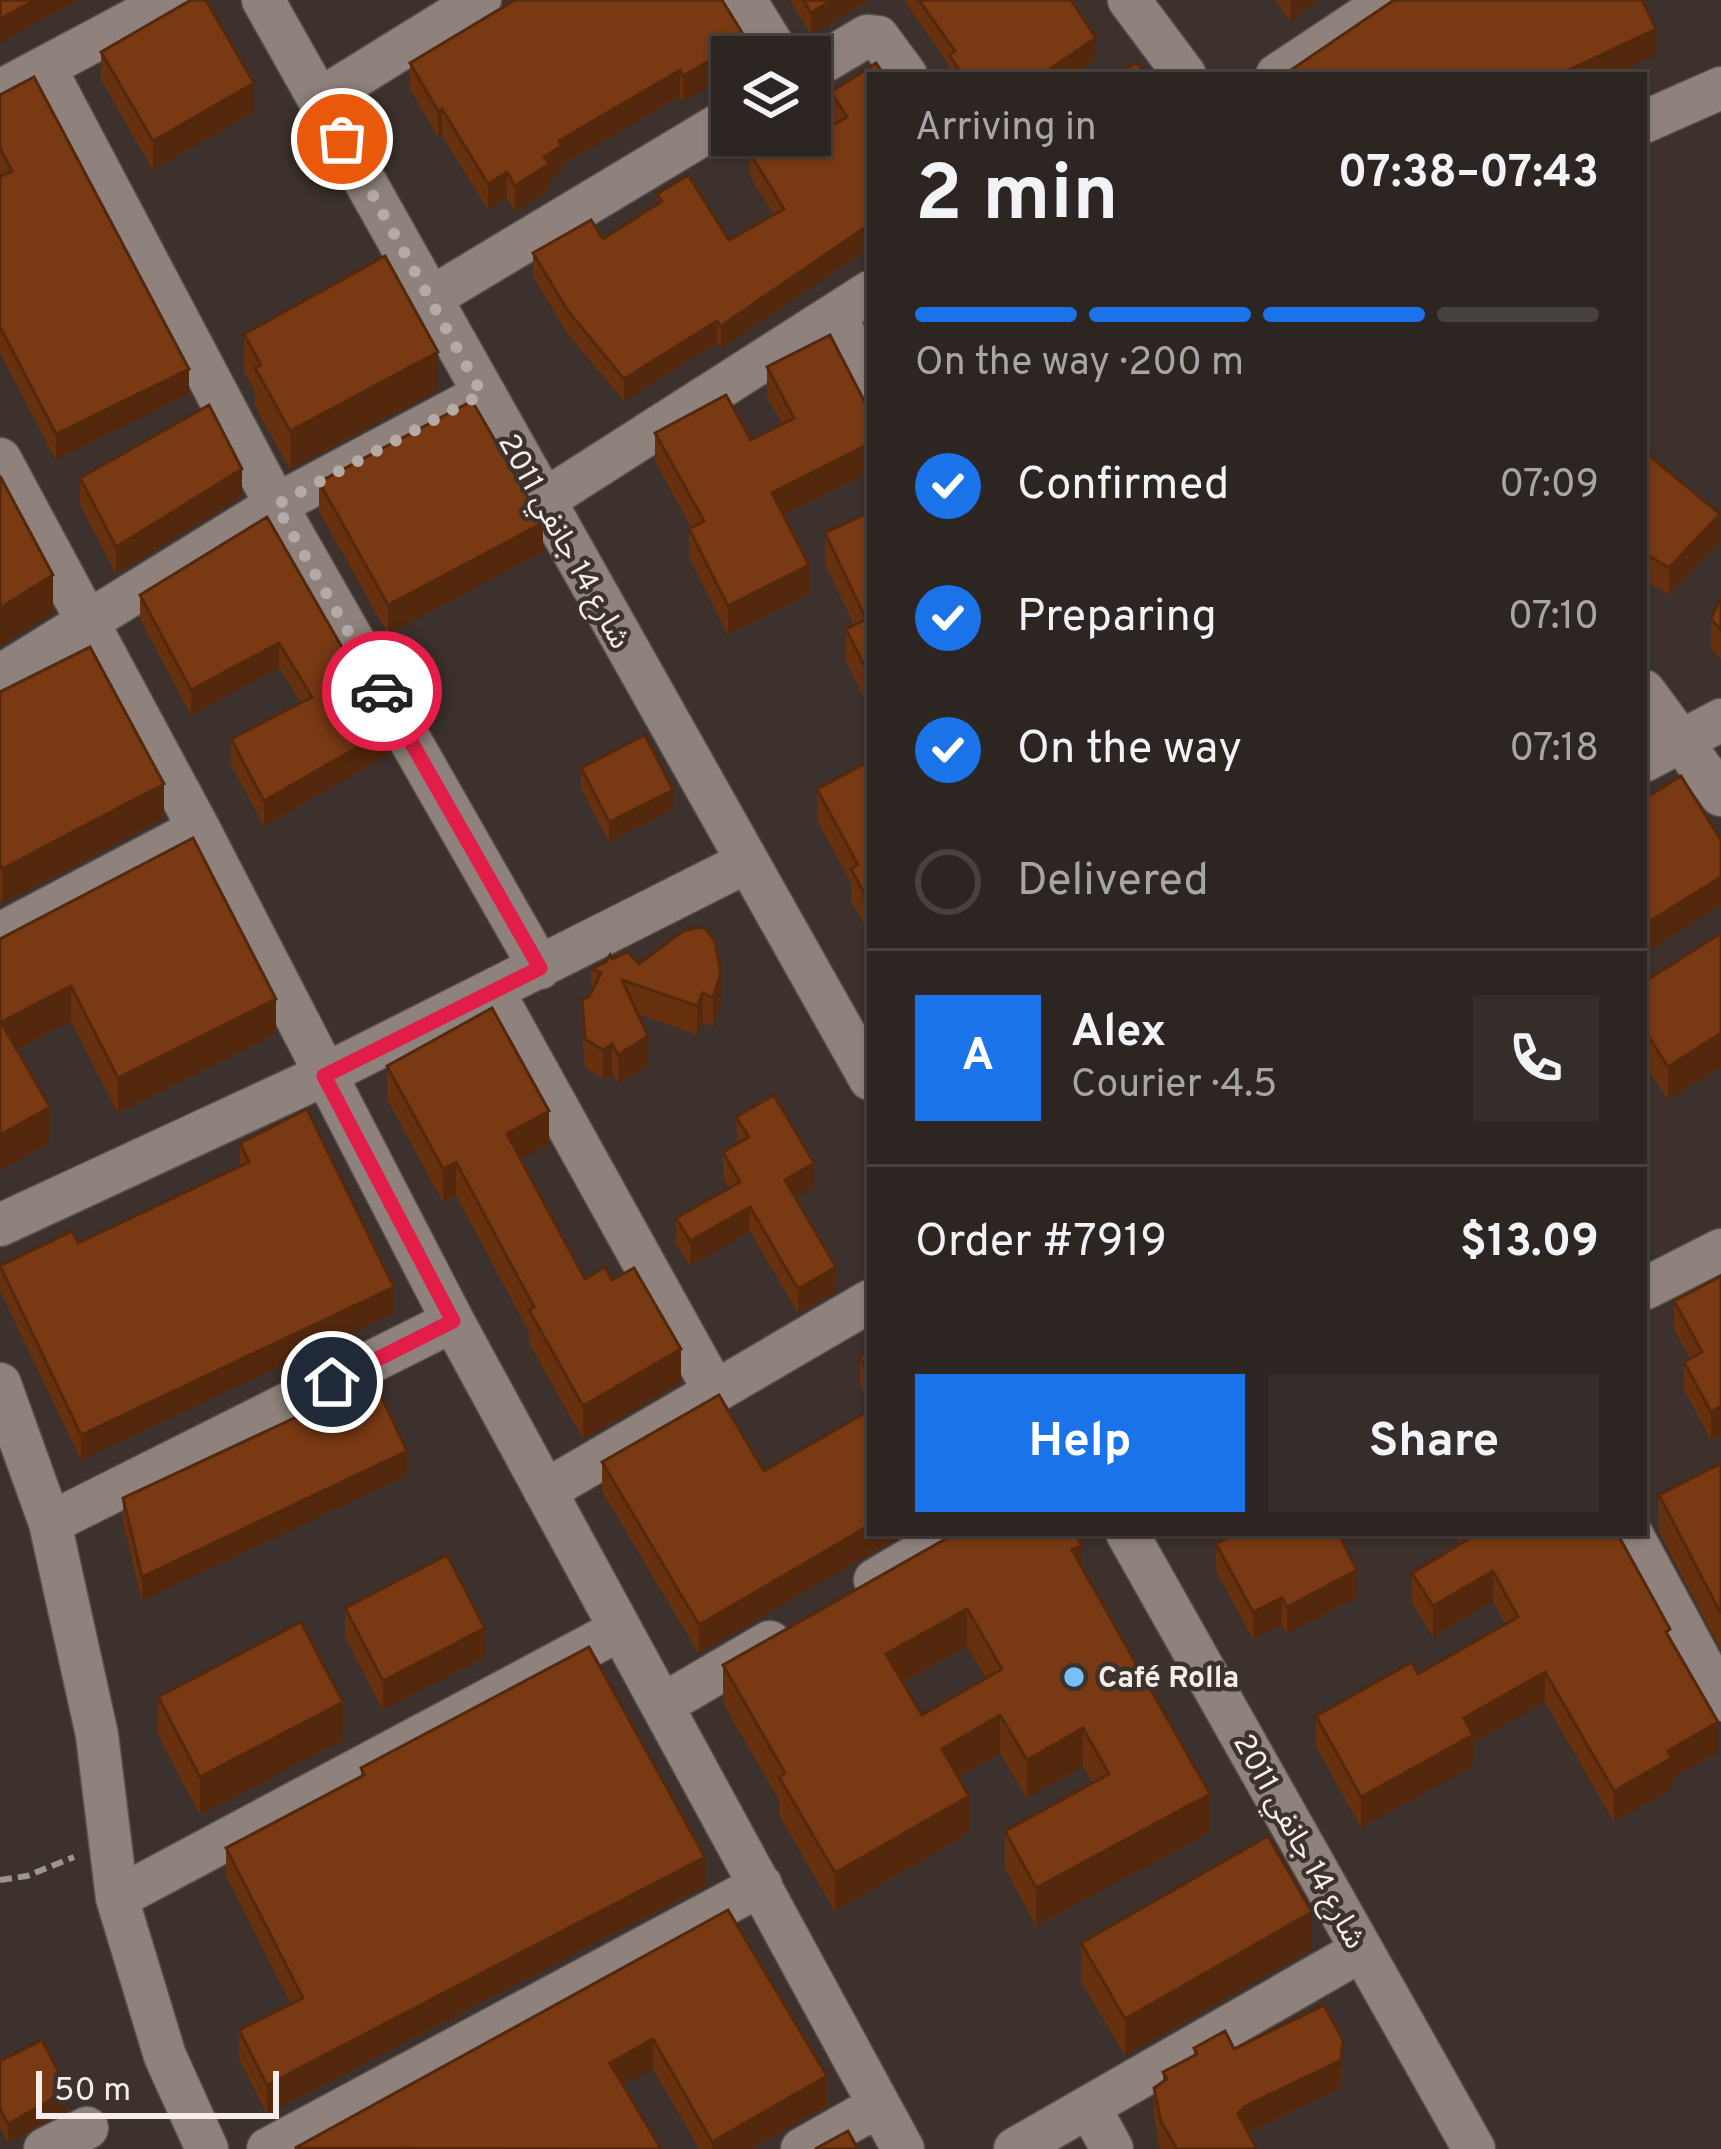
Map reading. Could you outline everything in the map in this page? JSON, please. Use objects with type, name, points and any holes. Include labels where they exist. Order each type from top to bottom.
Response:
[{"type":"street","points":[[0,91],[171,0]]},
{"type":"street","name":"شارع 14 جانفي 2011","points":[[263,0],[867,1074]]},
{"type":"street","points":[[320,99],[480,0]]},
{"type":"street","points":[[746,0],[767,36]]},
{"type":"street","points":[[1129,0],[1183,72]]},
{"type":"street","points":[[1282,72],[1390,0]]},
{"type":"street","points":[[831,57],[867,36],[878,37],[904,72]]},
{"type":"street","points":[[45,68],[276,505],[540,968]]},
{"type":"street","points":[[1647,121],[1721,88]]},
{"type":"street","points":[[429,299],[711,130]]},
{"type":"street","points":[[543,501],[852,304],[867,373]]},
{"type":"street","points":[[0,676],[276,505],[482,394]]},
{"type":"street","points":[[0,458],[199,829],[453,1321],[903,2149]]},
{"type":"street","points":[[1647,701],[1662,750],[1721,795]]},
{"type":"street","points":[[1662,750],[1721,720]]},
{"type":"street","points":[[0,934],[199,829]]},
{"type":"street","points":[[0,1225],[324,1076],[745,863]]},
{"type":"street","points":[[493,992],[714,1390]]},
{"type":"street","points":[[1647,1287],[1721,1250]]},
{"type":"street","points":[[545,1491],[867,1303]]},
{"type":"street","points":[[50,1523],[453,1321]]},
{"type":"street","points":[[0,1384],[50,1523],[97,1735],[117,1898],[165,2056],[207,2149]]},
{"type":"street","points":[[838,1602],[950,1536]]},
{"type":"street","points":[[1633,1536],[1721,1700]]},
{"type":"street","name":"شارع 14 جانفي 2011","points":[[1144,1539],[1362,1950],[1474,2149]]},
{"type":"street","points":[[662,1705],[799,1624]]},
{"type":"street","points":[[117,1898],[619,1630]]},
{"type":"street","points":[[268,2149],[761,1885]]},
{"type":"street","points":[[1015,2149],[1362,1950]]},
{"type":"street","points":[[802,2149],[878,2106]]},
{"type":"street","points":[[1090,2108],[1112,2149]]},
{"type":"street","points":[[45,2149],[87,2128]]},
{"type":"path","points":[[0,1880],[60,1864]]},
{"type":"building","points":[[0,0],[35,0],[0,19]]},
{"type":"building","points":[[191,0],[206,0],[254,83],[153,141],[101,52]]},
{"type":"building","points":[[515,0],[722,0],[744,36],[711,36],[711,60],[683,76],[680,70],[559,141],[562,146],[544,157],[549,164],[515,186],[507,172],[488,184],[410,63]]},
{"type":"building","points":[[803,0],[832,0],[811,13]]},
{"type":"building","points":[[919,0],[1071,0],[1096,38],[1045,72],[961,72],[949,55],[955,51]]},
{"type":"building","points":[[1394,0],[1642,0],[1656,29],[1564,72],[1286,72]]},
{"type":"building","points":[[1137,62],[1143,72],[1121,72]]},
{"type":"building","points":[[876,63],[882,72],[867,72],[867,226],[721,326],[717,321],[624,379],[568,311],[533,253],[591,220],[603,239],[662,201],[657,194],[688,175],[729,240],[784,209],[752,156],[831,156],[831,126],[847,117],[831,92]]},
{"type":"building","points":[[34,77],[189,369],[56,434],[0,327],[0,177],[12,171],[0,148],[0,95]]},
{"type":"building","points":[[385,256],[438,352],[290,431],[255,368],[261,365],[244,334]]},
{"type":"building","points":[[830,335],[867,406],[867,445],[772,493],[809,565],[728,606],[689,529],[704,521],[655,433],[726,395],[751,440],[794,418],[767,367]]},
{"type":"building","points":[[472,401],[543,523],[388,605],[319,482]]},
{"type":"building","points":[[209,405],[242,469],[116,547],[80,478]]},
{"type":"building","points":[[1647,451],[1720,514],[1669,568],[1647,555]]},
{"type":"building","points":[[0,476],[53,575],[0,608]]},
{"type":"building","points":[[867,513],[867,671],[846,629],[866,619],[825,533]]},
{"type":"building","points":[[267,517],[389,729],[264,801],[231,739],[312,697],[279,643],[191,690],[140,595]]},
{"type":"building","points":[[1721,599],[1721,630],[1711,619]]},
{"type":"building","points":[[90,647],[164,784],[2,869],[0,692]]},
{"type":"building","points":[[645,735],[673,790],[609,822],[581,768]]},
{"type":"building","points":[[867,763],[867,898],[851,869],[858,865],[817,789]]},
{"type":"building","points":[[1681,776],[1721,840],[1721,877],[1647,923],[1647,797]]},
{"type":"building","points":[[193,838],[276,999],[118,1078],[71,986],[1,1022],[50,1107],[0,1135],[0,939]]},
{"type":"building","points":[[699,927],[715,941],[721,973],[713,998],[703,993],[697,1006],[622,980],[648,1036],[618,1055],[612,1044],[603,1050],[585,1039],[582,999],[589,997],[601,973],[591,969],[610,955],[612,959],[628,952],[639,964],[683,931]]},
{"type":"building","points":[[1721,933],[1721,1033],[1668,1067],[1647,1034],[1647,980]]},
{"type":"building","points":[[492,1008],[549,1111],[507,1134],[585,1279],[605,1267],[612,1280],[634,1268],[681,1349],[583,1406],[456,1162],[443,1169],[387,1066]]},
{"type":"building","points":[[774,1095],[814,1163],[785,1180],[836,1267],[798,1289],[750,1207],[690,1241],[676,1218],[740,1182],[723,1152],[749,1137],[736,1117]]},
{"type":"building","points":[[307,1109],[394,1287],[81,1435],[0,1266],[72,1231],[78,1243],[249,1162],[240,1143]]},
{"type":"building","points":[[1721,1276],[1721,1406],[1711,1412],[1684,1362],[1702,1352],[1674,1301]]},
{"type":"building","points":[[374,1381],[407,1451],[142,1577],[123,1498]]},
{"type":"building","points":[[719,1395],[764,1471],[867,1412],[867,1527],[699,1625],[602,1462]]},
{"type":"building","points":[[1721,1463],[1721,1614],[1659,1495]]},
{"type":"building","points":[[951,1536],[1077,1536],[1082,1545],[1072,1550],[1210,1794],[1036,1888],[1005,1831],[1109,1774],[1083,1728],[1027,1760],[1000,1715],[942,1749],[969,1796],[835,1873],[779,1777],[785,1773],[723,1665]],"holes":[[[967,1609],[1002,1669],[922,1715],[886,1654]]]},
{"type":"building","points":[[1231,1536],[1340,1536],[1357,1570],[1287,1607],[1282,1598],[1253,1612],[1216,1544]]},
{"type":"building","points":[[1619,1536],[1718,1722],[1668,1751],[1672,1758],[1614,1791],[1545,1672],[1464,1718],[1473,1735],[1361,1797],[1316,1716],[1412,1662],[1418,1674],[1518,1617],[1493,1571],[1433,1606],[1412,1573],[1472,1537]]},
{"type":"building","points":[[447,1555],[485,1628],[383,1681],[345,1608]]},
{"type":"building","points":[[301,1622],[343,1702],[200,1777],[158,1697]]},
{"type":"building","points":[[589,1647],[705,1857],[267,2085],[239,2030],[303,1998],[226,1848],[364,1775],[361,1768]]},
{"type":"building","points":[[1268,1836],[1312,1912],[1125,2019],[1081,1943]]},
{"type":"building","points":[[728,1910],[827,2076],[712,2142],[653,2039],[610,2063],[661,2149],[295,2148]]},
{"type":"building","points":[[1324,2005],[1343,2040],[1341,2060],[1244,2107],[1238,2114],[1257,2149],[1177,2149],[1161,2122],[1154,2088],[1167,2079],[1163,2072],[1197,2054],[1194,2048],[1225,2031],[1234,2049]]},
{"type":"building","points":[[42,2040],[68,2090],[8,2124],[0,2109],[0,2061]]},
{"type":"building","points":[[848,2131],[858,2149],[815,2149]]},
{"type":"way so far","points":[[342,139],[482,394],[276,505],[382,691]]},
{"type":"place","name":"Café Rolla","points":[[1074,1677]]},
{"type":"route","points":[[332,1382],[453,1321],[324,1076],[540,968],[382,691]]}]
